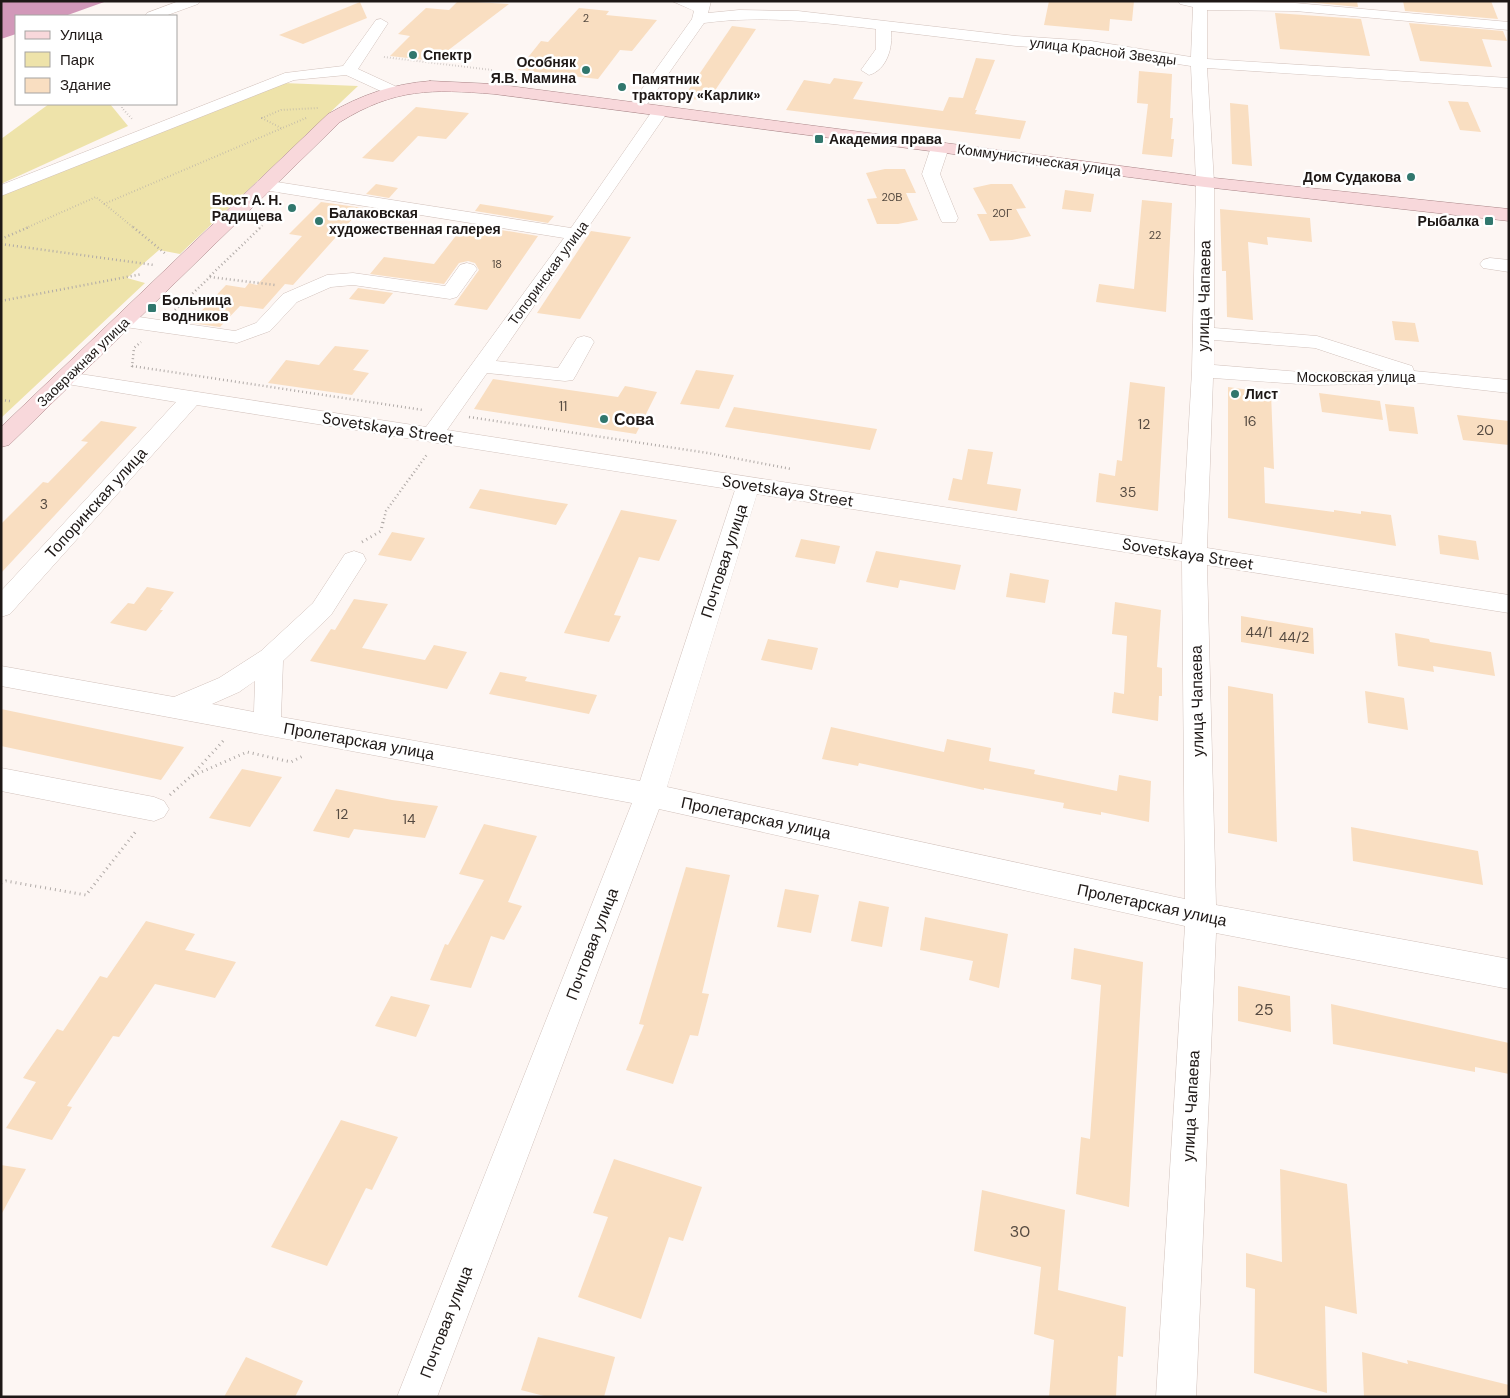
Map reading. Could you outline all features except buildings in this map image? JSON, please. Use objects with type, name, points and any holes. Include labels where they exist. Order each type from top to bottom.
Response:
[{"type":"main road","name":"Коммунистическая улица","points":[[421,86],[494,89],[1205,182],[1509,215]]},
{"type":"main road","name":"Заовражная улица","points":[[1,440],[334,118],[353,105],[391,90],[421,86]]},
{"type":"street","points":[[155,15],[193,1]]},
{"type":"street","points":[[637,107],[701,10],[679,1]]},
{"type":"street","points":[[1192,3],[1295,7],[1509,26]]},
{"type":"street","name":"улица Чапаева","points":[[1176,1397],[1200,916],[1194,554],[1203,371],[1205,182],[1199,63],[1192,3]]},
{"type":"street","name":"улица Красной Звезды","points":[[701,10],[739,14],[777,13],[1016,41],[1091,46],[1199,63],[1509,83]]},
{"type":"street","points":[[348,70],[359,60],[363,48],[381,23]]},
{"type":"street","points":[[869,70],[879,61],[885,50],[883,25]]},
{"type":"street","points":[[1,191],[201,110],[291,76],[348,70],[391,90]]},
{"type":"street","name":"Топоринская улица","points":[[436,435],[446,414],[576,234],[661,110]]},
{"type":"street","points":[[940,147],[931,174],[949,218]]},
{"type":"street","points":[[264,185],[576,234]]},
{"type":"street","points":[[125,321],[237,337],[263,327],[290,298],[327,281],[353,279],[450,293],[467,269]]},
{"type":"street","points":[[1203,333],[1317,342],[1420,377]]},
{"type":"street","points":[[481,366],[564,375],[584,342]]},
{"type":"street","name":"Московская улица","points":[[1203,371],[1313,379],[1420,377],[1509,387]]},
{"type":"street","name":"Sovetskaya Street","points":[[67,378],[1509,604]]},
{"type":"street","name":"Топоринская улица","points":[[1,608],[191,398]]},
{"type":"street","name":"Почтовая улица","points":[[417,1397],[650,795],[748,485]]},
{"type":"street","points":[[176,708],[229,685],[270,658],[322,609],[354,560]]},
{"type":"street","points":[[255,722],[270,658]]},
{"type":"street","name":"Пролетарская улица","points":[[1,676],[650,795],[1200,916],[1509,974]]},
{"type":"street","points":[[1,779],[154,809]]},
{"type":"path","points":[[316,114],[324,110]]},
{"type":"path","points":[[104,204],[307,117]]},
{"type":"path","points":[[1,239],[96,198],[170,257]]},
{"type":"path","points":[[210,277],[262,225]]},
{"type":"path","points":[[1,244],[161,266]]},
{"type":"path","points":[[1,301],[146,274]]},
{"type":"path","points":[[219,278],[308,290]]},
{"type":"path","points":[[132,366],[446,414]]},
{"type":"path","points":[[354,560],[352,552],[364,540],[381,531],[386,511],[436,435]]},
{"type":"path","points":[[1,883],[6,881],[86,895],[154,809],[255,722]]},
{"type":"path","points":[[190,778],[247,752],[291,762],[338,738]]},
{"type":"green space","points":[[283,83],[358,86],[180,254],[159,250],[127,278],[145,283],[1,418],[1,194]]},
{"type":"green space","points":[[48,105],[111,105],[128,126],[1,184],[1,139]]},
{"type":"shaded area","points":[[1,1],[107,1],[68,15],[15,15],[15,34],[1,39]]},
{"type":"place","name":"Спектр","points":[[413,55]]},
{"type":"place","name":"Особняк Я.В. Мамина","points":[[586,70]]},
{"type":"place","name":"Памятник трактору «Карлик»","points":[[622,87]]},
{"type":"place","name":"Академия права","points":[[819,139]]},
{"type":"place","name":"Дом Судакова","points":[[1411,177]]},
{"type":"place","name":"Бюст А. Н. Радищева","points":[[292,208]]},
{"type":"place","name":"Балаковская художественная галерея","points":[[319,221]]},
{"type":"place","name":"Рыбалка","points":[[1489,221]]},
{"type":"place","name":"Больница водников","points":[[152,308]]},
{"type":"place","name":"Лист","points":[[1235,394]]},
{"type":"place","name":"Сова","points":[[604,419]]}]
